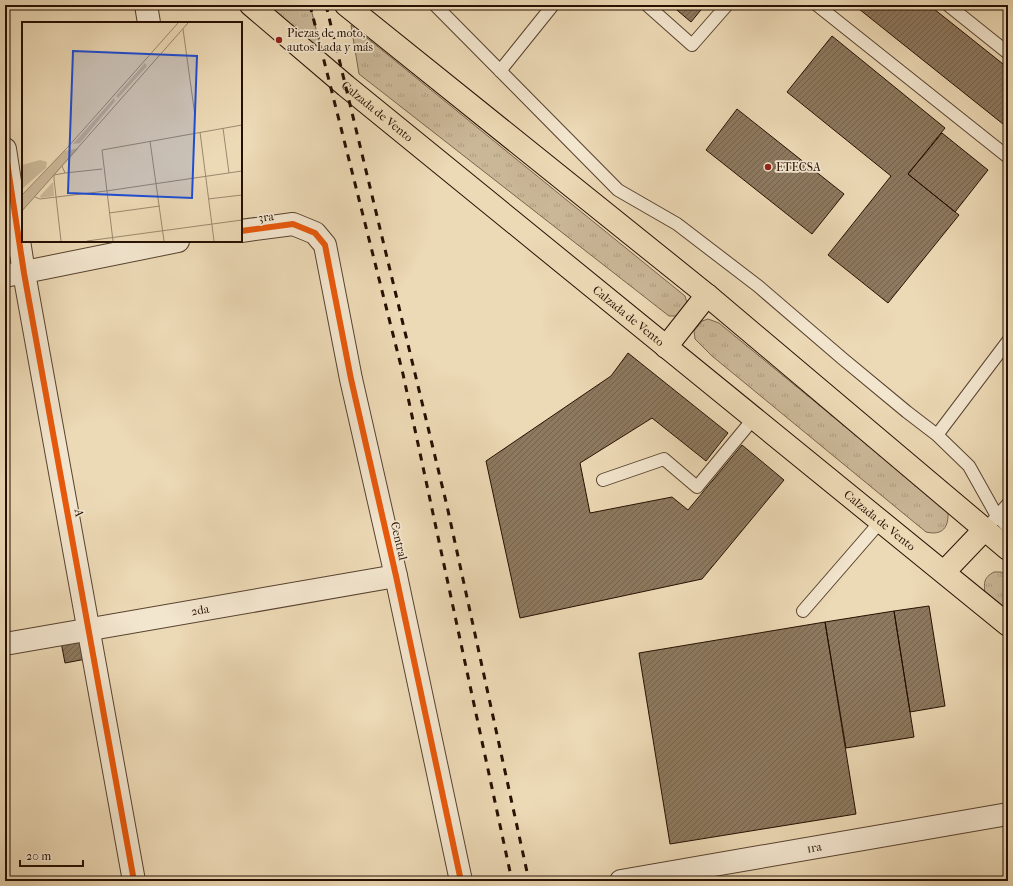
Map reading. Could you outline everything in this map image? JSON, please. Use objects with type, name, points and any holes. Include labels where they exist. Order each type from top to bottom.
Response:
[{"type":"main road","name":"Calzada de Vento","points":[[251,5],[346,86],[1008,625]]},
{"type":"main road","points":[[346,5],[991,523],[1008,549]]},
{"type":"main road","points":[[666,347],[706,295]]},
{"type":"main road","points":[[944,572],[991,523]]},
{"type":"street","points":[[146,5],[149,22]]},
{"type":"street","name":"A","points":[[5,149],[15,275],[89,630],[134,881]]},
{"type":"street","name":"3ra","points":[[242,231],[293,224]]},
{"type":"street","name":"Central","points":[[293,224],[314,233],[325,245],[351,379],[396,576],[460,881]]},
{"type":"street","points":[[15,275],[173,242]]},
{"type":"street","name":"2da","points":[[5,644],[396,576]]},
{"type":"street","name":"1ra","points":[[621,881],[1008,814]]},
{"type":"lane","points":[[435,5],[618,190],[677,224],[758,286],[843,359],[937,435],[969,466],[991,523]]},
{"type":"lane","points":[[500,71],[553,5]]},
{"type":"lane","points":[[647,5],[692,45],[727,5]]},
{"type":"lane","points":[[817,5],[1008,157]]},
{"type":"lane","points":[[948,5],[1008,53]]},
{"type":"lane","points":[[937,435],[1008,341]]},
{"type":"lane","points":[[603,480],[664,459],[697,487],[754,418]]},
{"type":"lane","points":[[991,523],[1008,504]]},
{"type":"lane","points":[[803,611],[880,521]]},
{"type":"lane","points":[[991,523],[1008,527]]},
{"type":"green space","points":[[251,5],[310,5],[326,68]]},
{"type":"green space","points":[[351,25],[685,296],[687,303],[677,316],[669,316],[359,74]]},
{"type":"green space","points":[[708,319],[719,323],[948,511],[947,522],[944,529],[937,533],[926,532],[712,356],[695,339],[694,331],[702,321]]},
{"type":"green space","points":[[994,572],[1001,572],[1008,576],[1008,613],[985,594],[985,581],[988,576]]},
{"type":"building","points":[[671,5],[705,5],[691,22]]},
{"type":"building","points":[[854,5],[929,5],[1008,68],[1008,128]]},
{"type":"building","points":[[832,36],[945,128],[908,174],[959,215],[888,303],[828,255],[891,176],[787,92]]},
{"type":"building","points":[[737,109],[844,194],[812,234],[706,150]]},
{"type":"building","points":[[942,133],[988,170],[955,212],[908,174]]},
{"type":"building","points":[[628,353],[728,433],[706,461],[652,418],[580,463],[590,513],[672,497],[688,510],[742,445],[784,480],[702,579],[520,618],[486,461],[611,376]]},
{"type":"building","points":[[929,606],[945,706],[910,712],[894,611]]},
{"type":"building","points":[[894,611],[914,737],[846,748],[825,622]]},
{"type":"building","points":[[825,622],[856,814],[670,844],[639,653]]},
{"type":"building","points":[[82,638],[86,659],[65,663],[61,642]]},
{"type":"railway","points":[[310,5],[403,374],[512,881]]},
{"type":"railway","points":[[326,5],[447,506],[529,881]]},
{"type":"cycle path","points":[[5,149],[24,273],[134,881]]},
{"type":"cycle path","points":[[242,231],[293,224],[315,233],[325,245],[351,379],[396,576],[461,881]]},
{"type":"place","name":"Piezas de moto, autos Lada y más","points":[[279,40]]},
{"type":"place","name":"ETECSA","points":[[768,167]]}]
